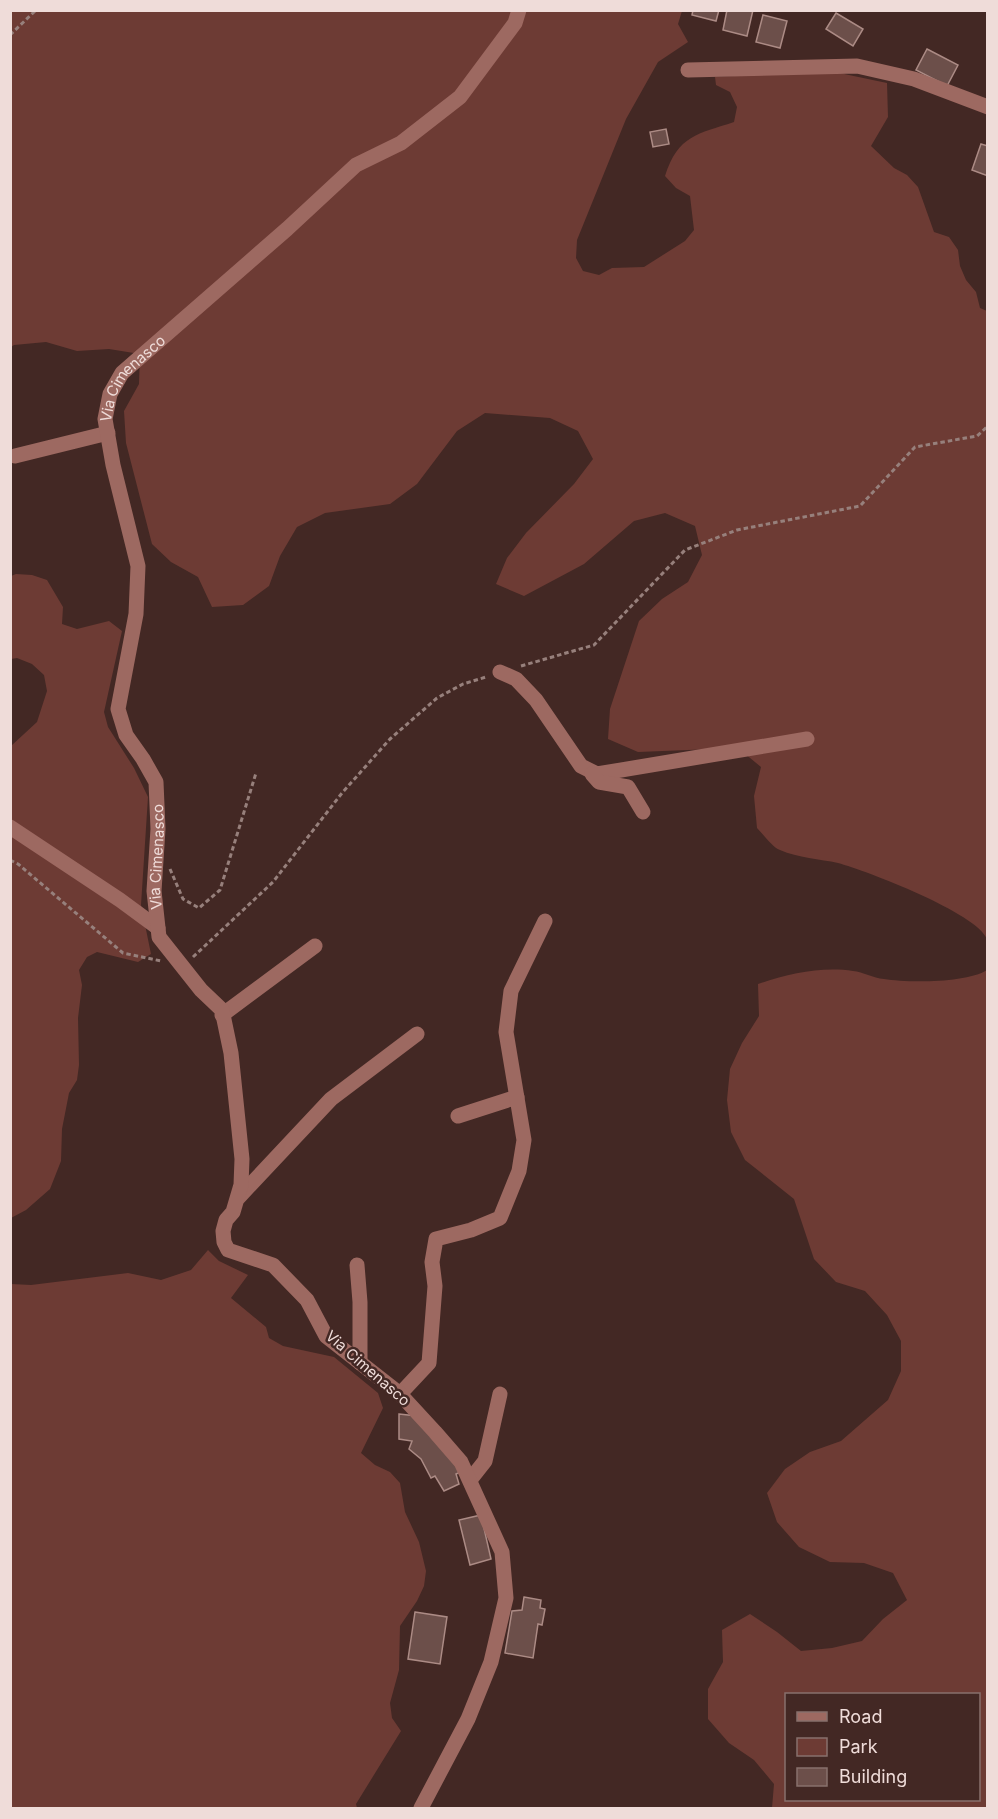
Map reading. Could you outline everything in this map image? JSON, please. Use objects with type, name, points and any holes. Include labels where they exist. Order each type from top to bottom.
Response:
[{"type":"street","name":"Via Cimenasco","points":[[420,1809],[468,1719],[491,1662],[506,1598],[502,1552],[461,1462],[400,1394],[326,1335],[307,1300],[273,1265],[228,1250],[224,1242],[223,1231],[226,1220],[232,1212],[241,1185],[242,1159],[231,1053],[222,1010],[201,990],[159,937],[154,891],[157,840],[156,783],[126,735],[118,709],[136,614],[138,566],[113,465],[105,419],[110,394],[122,373],[287,229],[356,165],[401,143],[459,97],[515,23],[519,10]]},
{"type":"street","points":[[688,70],[857,66],[914,79],[987,106]]},
{"type":"street","points":[[15,456],[108,433]]},
{"type":"street","points":[[500,672],[516,679],[536,700],[575,758],[581,765],[597,774],[807,739]]},
{"type":"street","points":[[588,770],[599,782],[628,787],[643,812]]},
{"type":"street","points":[[10,827],[158,928]]},
{"type":"street","points":[[400,1394],[429,1364],[435,1286],[432,1262],[436,1239],[471,1230],[500,1218],[519,1171],[524,1140],[506,1032],[511,991],[545,921]]},
{"type":"street","points":[[222,1015],[315,946]]},
{"type":"street","points":[[237,1199],[331,1099],[417,1034]]},
{"type":"street","points":[[458,1116],[517,1097]]},
{"type":"street","points":[[357,1266],[360,1302],[360,1363]]},
{"type":"street","points":[[470,1480],[485,1461],[500,1394]]},
{"type":"path","points":[[10,35],[36,10]]},
{"type":"path","points":[[10,860],[18,864],[123,953],[183,966],[273,882],[342,793],[390,739],[437,698],[463,684],[594,645],[685,550],[737,530],[860,506],[915,447],[977,436],[987,426]]},
{"type":"path","points":[[157,840],[183,899],[199,908],[220,890],[256,773]]},
{"type":"green space","points":[[11,11],[682,11],[678,24],[688,42],[658,62],[626,119],[577,240],[576,258],[583,271],[599,275],[612,268],[644,267],[685,241],[694,230],[690,196],[676,188],[665,176],[670,162],[683,144],[700,134],[734,122],[737,107],[730,92],[716,85],[715,77],[830,71],[887,83],[888,117],[871,146],[894,168],[907,175],[918,187],[934,232],[949,237],[958,250],[960,266],[966,280],[976,292],[980,308],[987,311],[987,939],[964,917],[920,894],[852,867],[794,855],[774,846],[757,828],[754,796],[761,767],[738,748],[638,752],[608,739],[610,709],[639,621],[662,599],[688,582],[702,555],[695,526],[665,513],[634,521],[584,564],[524,596],[496,584],[507,558],[526,533],[574,484],[593,459],[578,431],[550,418],[485,413],[457,431],[417,484],[390,504],[325,513],[297,527],[280,556],[269,586],[243,605],[212,607],[198,577],[171,562],[152,544],[126,443],[124,411],[139,384],[140,354],[109,349],[77,351],[46,342],[11,347]]},
{"type":"green space","points":[[32,575],[47,580],[63,607],[62,624],[77,629],[109,621],[122,631],[104,712],[108,727],[134,768],[148,797],[141,905],[151,954],[138,962],[97,952],[87,957],[79,970],[82,985],[78,1018],[79,1065],[77,1080],[69,1093],[62,1129],[61,1161],[50,1189],[26,1210],[11,1218],[11,746],[37,722],[47,691],[44,675],[32,664],[17,658],[11,659],[11,576]]},
{"type":"green space","points":[[817,970],[853,971],[880,978],[907,981],[952,980],[987,970],[987,1808],[772,1808],[774,1784],[754,1760],[729,1743],[708,1719],[708,1689],[723,1662],[722,1630],[750,1614],[801,1651],[832,1648],[862,1641],[883,1619],[907,1600],[893,1573],[864,1563],[830,1562],[799,1547],[777,1522],[767,1493],[785,1469],[810,1452],[841,1441],[888,1400],[901,1371],[901,1341],[887,1315],[865,1291],[836,1282],[814,1259],[794,1199],[745,1160],[731,1132],[727,1100],[730,1069],[742,1043],[759,1016],[758,984]]},
{"type":"green space","points":[[208,1250],[219,1261],[248,1275],[231,1298],[266,1327],[269,1338],[283,1346],[334,1357],[378,1393],[383,1408],[361,1453],[375,1465],[390,1472],[400,1483],[405,1512],[419,1542],[426,1571],[424,1586],[417,1601],[400,1626],[399,1670],[390,1703],[392,1718],[401,1731],[356,1804],[357,1808],[11,1808],[11,1284],[31,1285],[128,1273],[161,1280],[191,1270]]},
{"type":"building","points":[[693,10],[719,10],[716,21],[692,15]]},
{"type":"building","points":[[727,10],[753,10],[747,36],[723,30]]},
{"type":"building","points":[[836,13],[863,29],[853,46],[826,29]]},
{"type":"building","points":[[763,15],[787,21],[780,48],[756,42]]},
{"type":"building","points":[[927,49],[958,65],[947,86],[916,70]]},
{"type":"building","points":[[666,129],[669,144],[653,147],[650,132]]},
{"type":"building","points":[[981,144],[988,146],[988,176],[972,170]]},
{"type":"building","points":[[399,1414],[417,1416],[461,1472],[456,1474],[459,1484],[444,1491],[435,1476],[431,1478],[421,1459],[409,1449],[412,1441],[399,1439]]},
{"type":"building","points":[[481,1515],[491,1559],[470,1565],[459,1520]]},
{"type":"building","points":[[524,1597],[541,1600],[540,1608],[545,1609],[542,1625],[538,1624],[533,1658],[505,1653],[512,1611],[522,1610]]},
{"type":"building","points":[[415,1612],[447,1617],[440,1664],[408,1659]]}]
